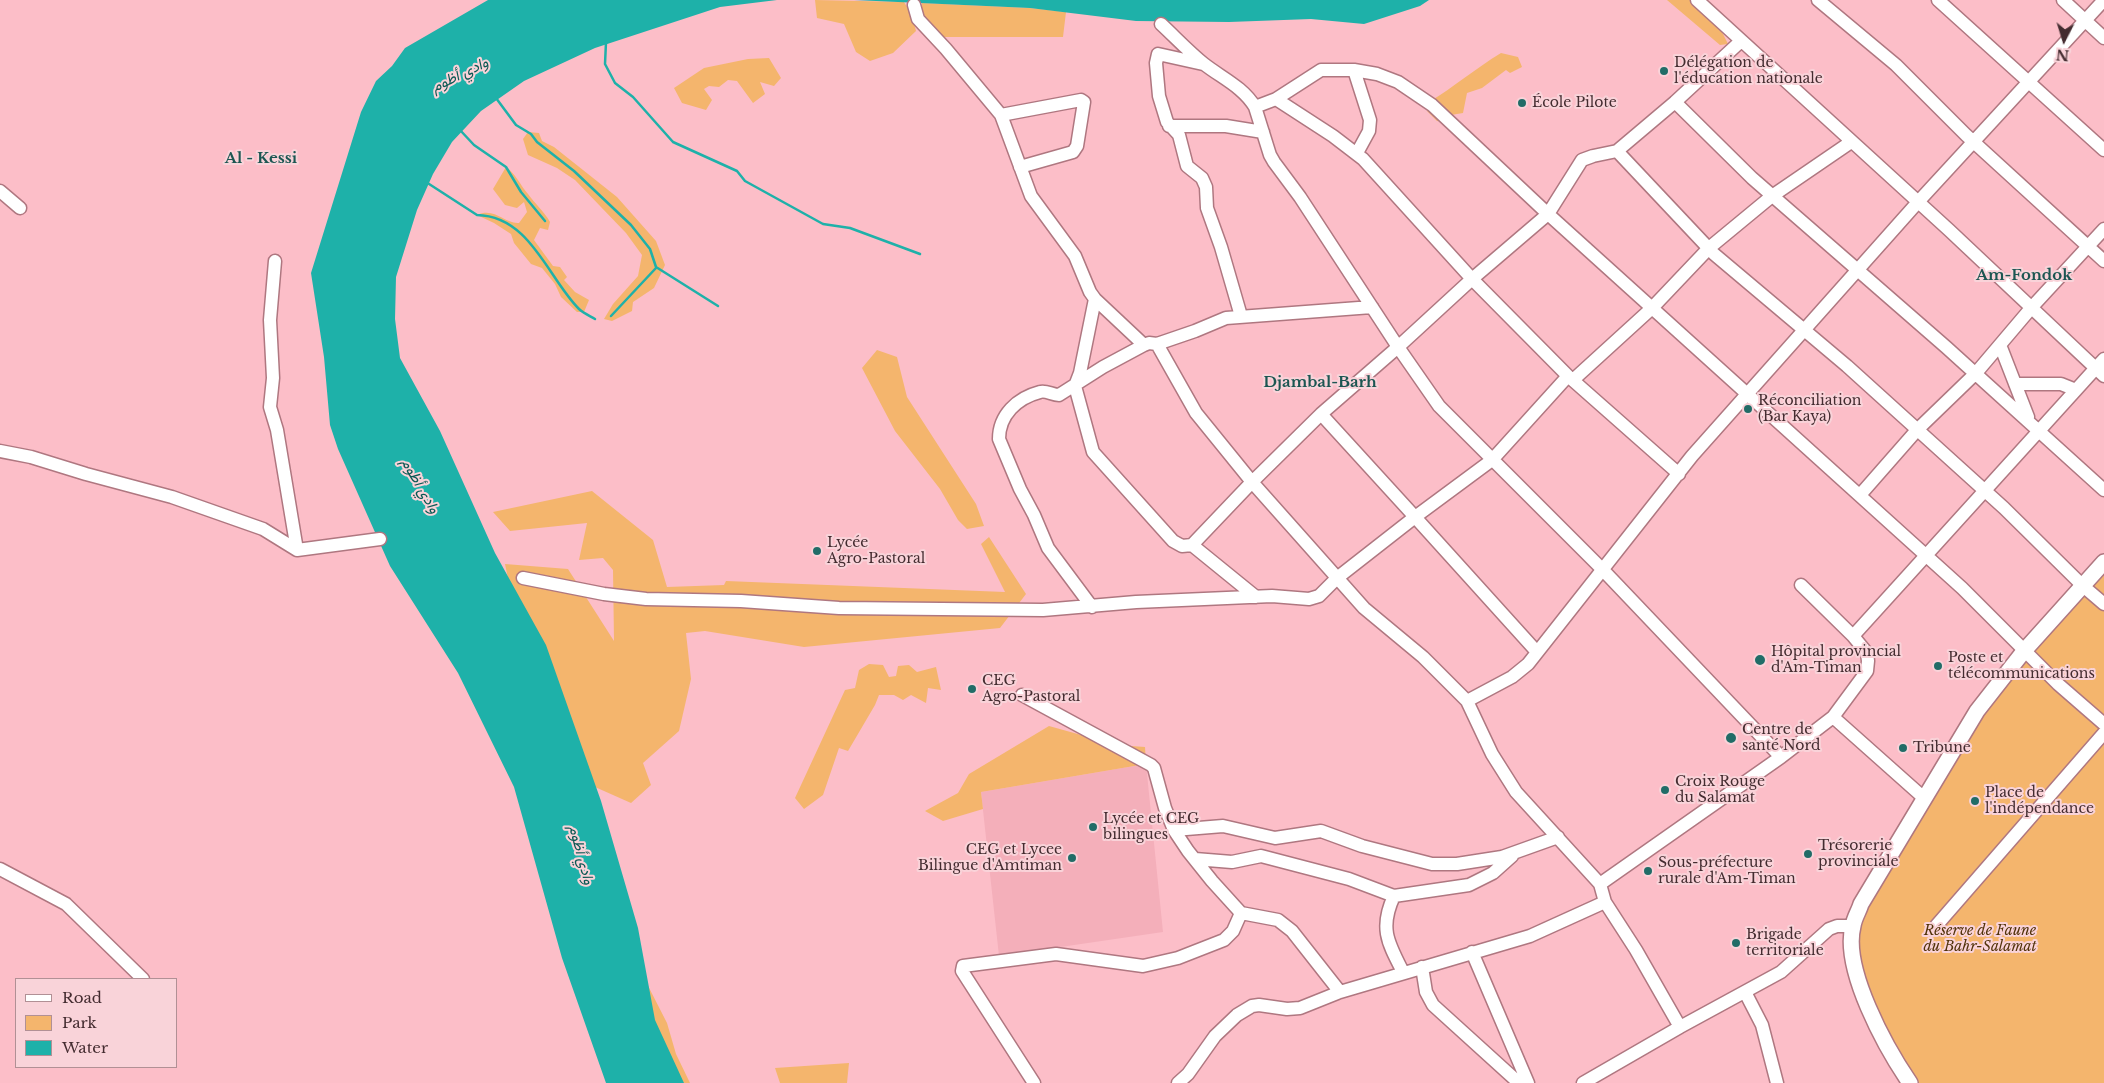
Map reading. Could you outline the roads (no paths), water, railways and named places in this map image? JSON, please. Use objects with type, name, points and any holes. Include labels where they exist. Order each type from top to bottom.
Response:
[{"type":"main road","points":[[1910,1083],[1881,1033],[1855,972],[1851,943],[1853,926],[1862,904],[1977,711],[2024,651],[2104,562]]},
{"type":"street","points":[[1697,0],[2101,368],[2076,390],[1854,636]]},
{"type":"street","points":[[1818,0],[1896,65],[1974,143],[2104,261]]},
{"type":"street","points":[[1938,0],[2030,81],[2104,150]]},
{"type":"street","points":[[2063,0],[2104,38]]},
{"type":"street","points":[[1467,701],[1521,671],[1692,456],[1918,202],[2104,0]]},
{"type":"street","points":[[914,5],[918,19],[946,49],[1001,115],[1031,196],[1075,256],[1090,292],[1095,299],[1150,345],[1196,413],[1252,482],[1364,608],[1423,657],[1467,701],[1492,754],[1516,792],[1600,884],[1605,902],[1636,950],[1680,1027]]},
{"type":"street","points":[[1161,24],[1203,64],[1242,90],[1250,98],[1255,107],[1274,162],[1300,197],[1439,406],[1602,569],[1781,757]]},
{"type":"street","points":[[1095,299],[1076,386],[1094,455],[1173,541],[1182,546],[1192,545],[1321,414],[1398,347],[1472,278],[1548,214],[1582,160],[1617,151],[1675,102],[1741,41]]},
{"type":"street","points":[[1203,64],[1158,54],[1156,63],[1159,96],[1170,126],[1179,135],[1187,166],[1202,178],[1206,187],[1207,208],[1242,316]]},
{"type":"street","points":[[1255,107],[1276,99],[1321,70],[1354,70],[1377,74],[1398,82],[1432,104],[1548,214],[1962,588],[2058,684],[2104,724]]},
{"type":"street","points":[[1354,70],[1370,120],[1369,131],[1357,153]]},
{"type":"street","points":[[1276,99],[1357,153],[1472,278],[1570,378],[1679,474]]},
{"type":"street","points":[[1001,115],[1081,100],[1084,102],[1077,146],[1073,152],[1020,167]]},
{"type":"street","points":[[1675,102],[1772,196],[1976,373],[2104,490]]},
{"type":"street","points":[[1170,126],[1226,126],[1263,132]]},
{"type":"street","points":[[523,578],[604,594],[646,599],[741,601],[839,608],[1043,610],[1136,602],[1256,597],[1315,598],[1337,578],[1415,517],[1492,460],[1570,378],[1652,308],[1709,248],[1772,196],[1851,142]]},
{"type":"street","points":[[1617,151],[1709,248],[1985,491],[2082,586],[2104,604]]},
{"type":"street","points":[[0,190],[20,208]]},
{"type":"street","points":[[1860,495],[1917,430],[1976,373],[2032,307],[2104,229]]},
{"type":"street","points":[[275,260],[270,320],[273,378],[270,407],[277,430],[298,550]]},
{"type":"street","points":[[1092,607],[1048,548],[999,439],[999,430],[1012,406],[1040,392],[1059,395],[1076,386],[1103,367],[1150,345],[1195,331],[1226,318],[1372,307]]},
{"type":"street","points":[[2000,345],[2029,421]]},
{"type":"street","points":[[2015,384],[2061,384],[2076,390]]},
{"type":"street","points":[[1321,414],[1537,652]]},
{"type":"street","points":[[0,451],[31,457],[172,497],[263,529],[298,550],[380,540]]},
{"type":"street","points":[[1192,545],[1256,597]]},
{"type":"street","points":[[1600,884],[1781,757],[1833,718],[1867,671],[1867,653],[1854,636],[1801,585]]},
{"type":"street","points":[[1022,695],[1151,765],[1154,768],[1165,808],[1174,830],[1195,859],[1240,913],[1278,920],[1292,931],[1340,992]]},
{"type":"street","points":[[1833,718],[1924,798]]},
{"type":"street","points":[[1936,926],[2104,733]]},
{"type":"street","points":[[1174,830],[1224,826],[1275,838],[1321,831],[1362,846],[1432,864],[1457,864],[1502,857],[1558,837]]},
{"type":"street","points":[[1195,859],[1232,862],[1261,856],[1349,880],[1394,896],[1469,885],[1492,873],[1516,852]]},
{"type":"street","points":[[0,869],[66,904],[142,978]]},
{"type":"street","points":[[1394,896],[1387,912],[1387,941],[1403,972]]},
{"type":"street","points":[[1178,1083],[1188,1074],[1215,1036],[1237,1015],[1252,1006],[1259,1004],[1287,1009],[1300,1008],[1340,992],[1403,972],[1530,936],[1605,902]]},
{"type":"street","points":[[1034,1083],[962,971],[964,966],[1056,954],[1143,966],[1178,958],[1224,940],[1233,931],[1240,913]]},
{"type":"street","points":[[1583,1083],[1781,972],[1829,929],[1837,926],[1853,926]]},
{"type":"street","points":[[1472,952],[1528,1083]]},
{"type":"street","points":[[1422,967],[1426,992],[1433,1005],[1518,1083]]},
{"type":"street","points":[[1745,992],[1762,1025],[1776,1083]]},
{"type":"water","name":"وادي أظوم","points":[[488,0],[777,0],[720,7],[595,48],[524,81],[481,111],[452,142],[433,174],[417,210],[396,277],[395,319],[400,358],[440,431],[495,553],[546,645],[601,801],[638,928],[655,1020],[684,1083],[606,1083],[562,958],[514,787],[458,673],[390,566],[338,449],[330,425],[324,357],[311,273],[361,112],[376,81],[392,66],[405,48]]},
{"type":"water","points":[[854,0],[1429,0],[1420,6],[1364,24],[1311,19],[1229,22],[1136,21],[1030,8]]},
{"type":"waterway","points":[[606,42],[605,64],[615,83],[633,97],[673,142],[737,171],[745,181],[823,224],[850,228],[920,254]]},
{"type":"waterway","points":[[496,98],[516,125],[531,134],[537,142],[574,171],[631,225],[650,249],[656,267],[718,306]]},
{"type":"waterway","points":[[460,130],[474,145],[506,167],[521,192],[545,221]]},
{"type":"waterway","points":[[426,182],[477,215],[495,218],[511,226],[536,251],[579,309],[595,319]]},
{"type":"waterway","points":[[611,316],[656,268]]},
{"type":"place","name":"Délégation de l'éducation nationale","points":[[1664,71]]},
{"type":"place","name":"École Pilote","points":[[1522,103]]},
{"type":"place","name":"Réconciliation (Bar Kaya)","points":[[1748,409]]},
{"type":"place","name":"Lycée Agro-Pastoral","points":[[817,551]]},
{"type":"place","name":"Hôpital provincial d'Am-Timan","points":[[1760,660]]},
{"type":"place","name":"Poste et télécommunications","points":[[1938,666]]},
{"type":"place","name":"CEG Agro-Pastoral","points":[[972,689]]},
{"type":"place","name":"Centre de santé Nord","points":[[1731,738]]},
{"type":"place","name":"Tribune","points":[[1903,748]]},
{"type":"place","name":"Croix Rouge du Salamat","points":[[1665,790]]},
{"type":"place","name":"Place de l'indépendance","points":[[1975,801]]},
{"type":"place","name":"Lycée et CEG bilingues","points":[[1093,827]]},
{"type":"place","name":"Trésorerie provinciale","points":[[1808,854]]},
{"type":"place","name":"CEG et Lycee Bilingue d'Amtiman","points":[[1072,858]]},
{"type":"place","name":"Sous-préfecture rurale d'Am-Timan","points":[[1648,871]]},
{"type":"place","name":"Brigade territoriale","points":[[1736,943]]},
{"type":"district","name":"Al - Kessi","points":[[261,159]]},
{"type":"district","name":"Am-Fondok","points":[[2024,276]]},
{"type":"district","name":"Djambal-Barh","points":[[1320,383]]},
{"type":"park label","name":"Réserve de Faune du Bahr-Salamat","points":[[1980,940]]}]
